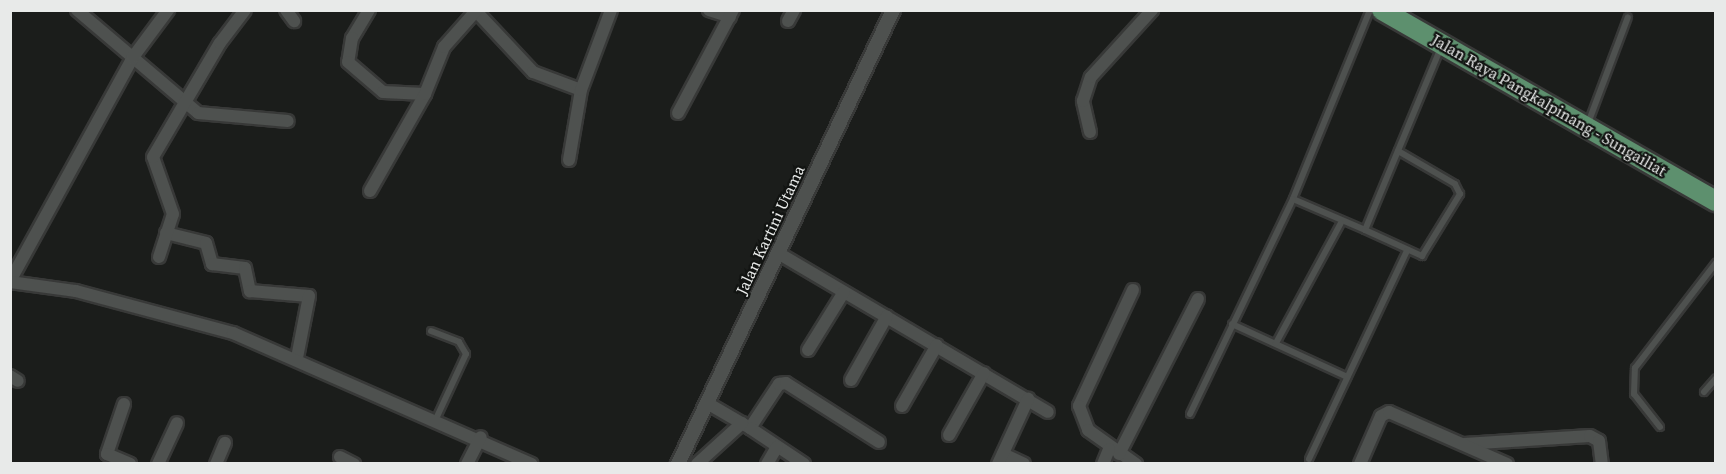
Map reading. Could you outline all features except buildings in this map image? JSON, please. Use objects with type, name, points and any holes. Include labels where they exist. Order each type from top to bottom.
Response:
[{"type":"highway","name":"Jalan Raya Pangkalpinang - Sungailiat","points":[[1382,10],[1716,201]]},
{"type":"street","points":[[78,10],[186,106],[237,121],[288,121]]},
{"type":"street","points":[[168,10],[133,57],[10,282],[76,291],[234,333],[481,437],[531,464]]},
{"type":"street","points":[[159,257],[172,208],[152,162],[220,43],[245,10]]},
{"type":"street","points":[[286,10],[294,21]]},
{"type":"street","points":[[369,10],[352,38],[348,62],[383,92],[425,94]]},
{"type":"street","points":[[568,159],[581,90],[611,10]]},
{"type":"street","points":[[678,113],[731,14],[709,10]]},
{"type":"street","name":"Jalan Kartini Utama","points":[[678,464],[894,10]]},
{"type":"street","points":[[1090,132],[1083,101],[1091,77],[1152,10]]},
{"type":"street","points":[[370,191],[425,94],[444,46],[475,11],[533,72],[581,90]]},
{"type":"street","points":[[166,233],[206,243],[212,264],[245,268],[250,291],[309,296],[297,358]]},
{"type":"street","points":[[778,253],[1048,411]]},
{"type":"street","points":[[1133,290],[1079,406],[1081,421],[1114,451],[1136,464]]},
{"type":"street","points":[[808,350],[844,292]]},
{"type":"street","points":[[1102,464],[1114,451],[1198,299]]},
{"type":"street","points":[[851,380],[887,316]]},
{"type":"street","points":[[902,406],[937,345]]},
{"type":"street","points":[[949,435],[984,374]]},
{"type":"street","points":[[697,464],[746,425],[782,382],[879,442]]},
{"type":"street","points":[[1024,464],[1000,459],[1028,399]]},
{"type":"street","points":[[708,403],[746,425],[804,464]]},
{"type":"street","points":[[124,404],[104,459],[130,464]]},
{"type":"street","points":[[1360,464],[1386,412],[1507,464]]},
{"type":"street","points":[[158,464],[177,423]]},
{"type":"street","points":[[1464,444],[1590,436],[1600,444],[1602,464]]},
{"type":"street","points":[[467,464],[481,437]]},
{"type":"street","points":[[216,464],[225,443]]},
{"type":"street","points":[[767,464],[777,447]]},
{"type":"street","points":[[340,457],[354,464]]},
{"type":"lane","points":[[1190,414],[1293,199],[1370,10]]},
{"type":"lane","points":[[1587,127],[1628,17]]},
{"type":"lane","points":[[1365,230],[1443,44]]},
{"type":"lane","points":[[1293,199],[1341,223],[1365,230],[1419,257],[1428,252],[1460,190],[1398,151]]},
{"type":"lane","points":[[1276,343],[1341,223]]},
{"type":"lane","points":[[1309,459],[1407,251]]},
{"type":"lane","points":[[1660,427],[1634,394],[1635,368],[1716,263]]},
{"type":"lane","points":[[1232,324],[1347,377]]},
{"type":"lane","points":[[431,331],[459,342],[466,354],[436,419]]},
{"type":"lane","points":[[1704,392],[1716,378]]}]
